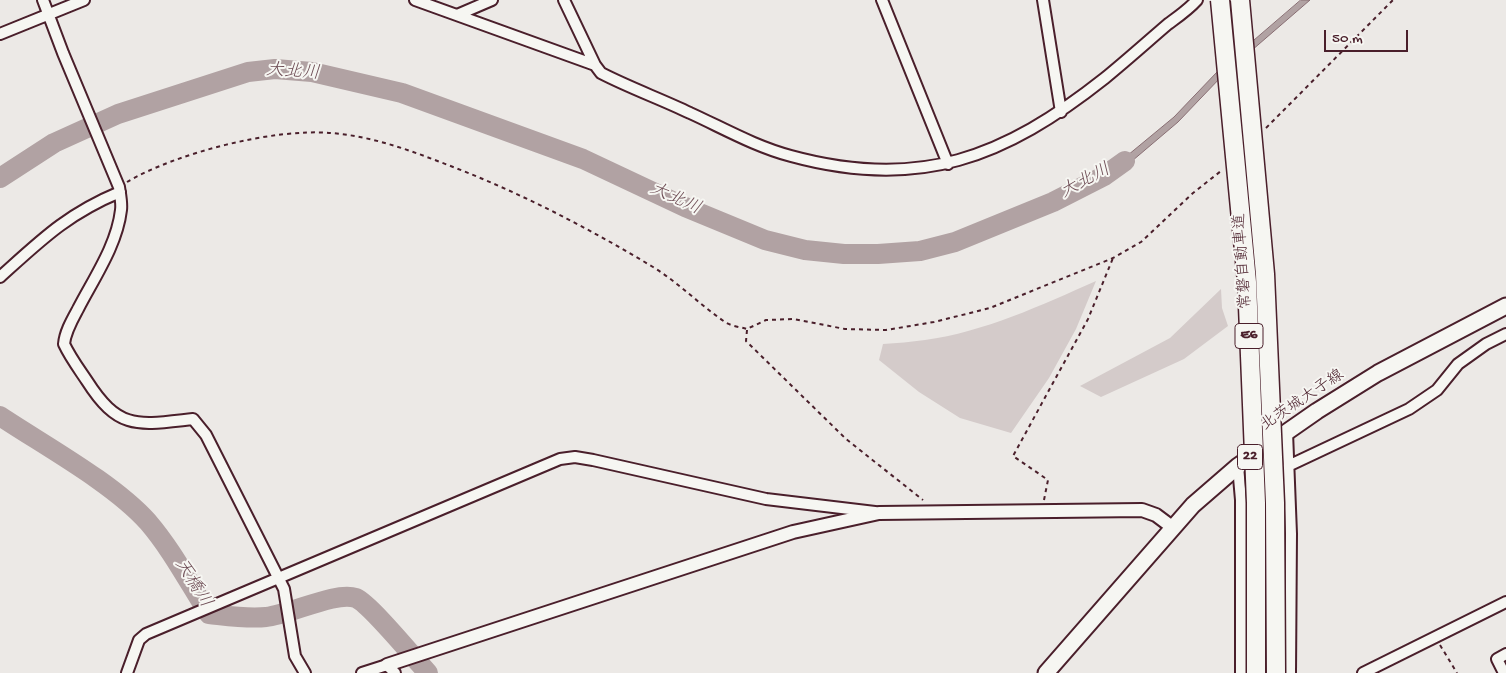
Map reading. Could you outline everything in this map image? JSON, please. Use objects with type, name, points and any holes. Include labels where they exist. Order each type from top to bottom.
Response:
[{"type":"highway","name":"常磐自動車道","points":[[1220,0],[1247,291],[1256,504],[1256,673]]},
{"type":"highway","name":"常磐自動車道","points":[[1240,0],[1265,274],[1275,503],[1276,673]]},
{"type":"main road","name":"北茨城大子線","points":[[1046,673],[1193,505],[1238,466],[1378,372],[1506,306]]},
{"type":"street","points":[[43,0],[119,190],[121,208],[118,227],[64,337],[64,344],[101,403],[118,417],[154,423],[193,419],[206,435],[284,589],[296,656],[305,673]]},
{"type":"street","points":[[0,34],[84,0]]},
{"type":"street","points":[[415,0],[595,65]]},
{"type":"street","points":[[457,15],[492,0]]},
{"type":"street","points":[[564,0],[595,65],[601,72],[615,80],[762,146],[790,156],[874,171],[915,170],[948,164],[1008,141],[1061,112],[1169,23],[1189,10],[1197,0]]},
{"type":"street","points":[[882,0],[948,164]]},
{"type":"street","points":[[1043,0],[1061,112]]},
{"type":"street","points":[[0,277],[60,224],[119,190]]},
{"type":"street","points":[[1288,466],[1409,409],[1437,390],[1458,364],[1486,344],[1506,334]]},
{"type":"street","points":[[1287,432],[1291,534],[1290,673]]},
{"type":"street","points":[[127,673],[139,640],[146,634],[560,459],[575,457],[657,473],[766,499],[879,513],[1142,510],[1156,515],[1172,528]]},
{"type":"street","points":[[1238,466],[1241,500],[1241,673]]},
{"type":"street","points":[[362,673],[391,669],[408,657],[430,649],[793,532],[879,513]]},
{"type":"street","points":[[1363,673],[1506,602]]},
{"type":"street","points":[[1504,673],[1497,659],[1506,654]]},
{"type":"path","points":[[1260,134],[1393,0]]},
{"type":"path","points":[[119,190],[137,176],[203,152],[266,136],[330,132],[386,142],[477,176],[561,214],[655,268],[692,294],[726,323],[747,329],[766,320],[792,319],[844,329],[886,330],[934,322],[990,308],[1113,258],[1141,242],[1193,193],[1227,166]]},
{"type":"path","points":[[1042,512],[1048,480],[1013,456],[1088,319],[1113,258]]},
{"type":"path","points":[[747,329],[746,341],[846,439],[885,472],[939,512]]},
{"type":"path","points":[[1437,640],[1457,673]]},
{"type":"shaded area","points":[[1301,0],[1310,0],[1222,76],[1178,122],[1132,161],[1105,179],[1102,173],[1128,155],[1174,117],[1218,71]]},
{"type":"shaded area","points":[[1096,281],[1076,329],[1049,378],[1011,433],[960,418],[919,392],[879,360],[883,344],[925,340],[969,331],[1012,316]]},
{"type":"shaded area","points":[[1221,289],[1222,308],[1228,326],[1184,359],[1101,397],[1080,386],[1170,338]]},
{"type":"waterway","name":"大北川","points":[[0,178],[54,143],[118,114],[248,72],[275,69],[312,72],[402,93],[583,159],[685,207],[765,240],[805,250],[844,254],[878,254],[920,251],[955,242],[1053,202],[1104,176],[1125,161]]},
{"type":"waterway","name":"天橋川","points":[[0,416],[98,479],[133,507],[148,522],[165,544],[209,614],[259,618],[276,615],[325,600],[347,597],[356,598],[363,602],[382,621],[428,673]]}]
